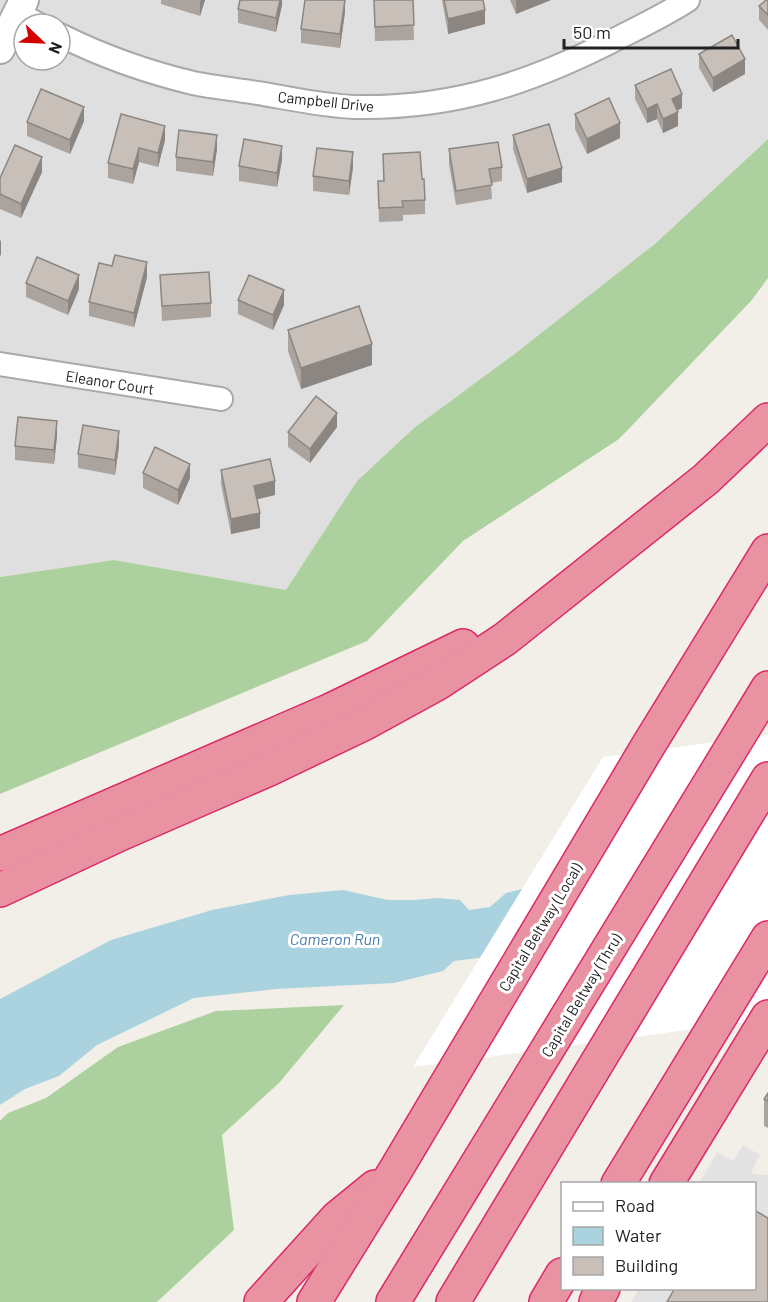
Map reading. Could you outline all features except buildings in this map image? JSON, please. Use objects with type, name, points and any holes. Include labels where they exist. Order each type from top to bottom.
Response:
[{"type":"highway","points":[[0,890],[122,833],[269,769],[365,723],[438,683],[505,639],[582,578],[706,479],[768,420]]},
{"type":"highway","name":"Capital Beltway (Local)","points":[[314,1302],[395,1171],[648,746],[768,551]]},
{"type":"highway","points":[[3,853],[329,711],[467,644],[582,578]]},
{"type":"highway","name":"Capital Beltway (Thru)","points":[[393,1302],[768,688]]},
{"type":"highway","points":[[453,1302],[768,779]]},
{"type":"highway","points":[[619,1182],[768,938]]},
{"type":"highway","points":[[667,1182],[767,1018]]},
{"type":"highway","points":[[261,1302],[337,1218],[395,1171]]},
{"type":"highway","points":[[546,1302],[561,1277]]},
{"type":"street","name":"Campbell Drive","points":[[72,41],[140,69],[195,83],[353,107],[401,106],[450,100],[503,88],[550,71],[591,52],[688,0]]},
{"type":"street","points":[[0,49],[12,32]]},
{"type":"street","name":"Eleanor Court","points":[[0,364],[220,399]]},
{"type":"shaded area","points":[[0,0],[768,0],[768,139],[656,243],[517,352],[414,428],[357,481],[286,591],[114,560],[0,577]]},
{"type":"shaded area","points":[[743,1145],[760,1155],[751,1172],[768,1175],[768,1244],[756,1237],[756,1182],[700,1182],[717,1152],[733,1161]]},
{"type":"shaded area","points":[[638,1290],[689,1290],[682,1302],[631,1302]]},
{"type":"green space","points":[[768,139],[768,278],[751,301],[619,439],[463,541],[367,641],[0,794],[0,577],[114,560],[286,590],[357,481],[414,428],[517,352],[656,243]]},
{"type":"green space","points":[[344,1005],[279,1083],[222,1135],[234,1230],[157,1302],[0,1302],[0,1121],[8,1113],[46,1098],[118,1047],[216,1011]]},
{"type":"water","name":"Cameron Run","points":[[627,863],[574,946],[454,961],[443,971],[394,983],[276,989],[194,998],[97,1045],[59,1076],[25,1089],[0,1105],[0,999],[111,940],[212,910],[289,895],[343,890],[388,900],[438,898],[460,900],[469,910],[490,907],[506,893]]},
{"type":"pier","points":[[768,735],[768,1019],[413,1067],[603,757]]}]
